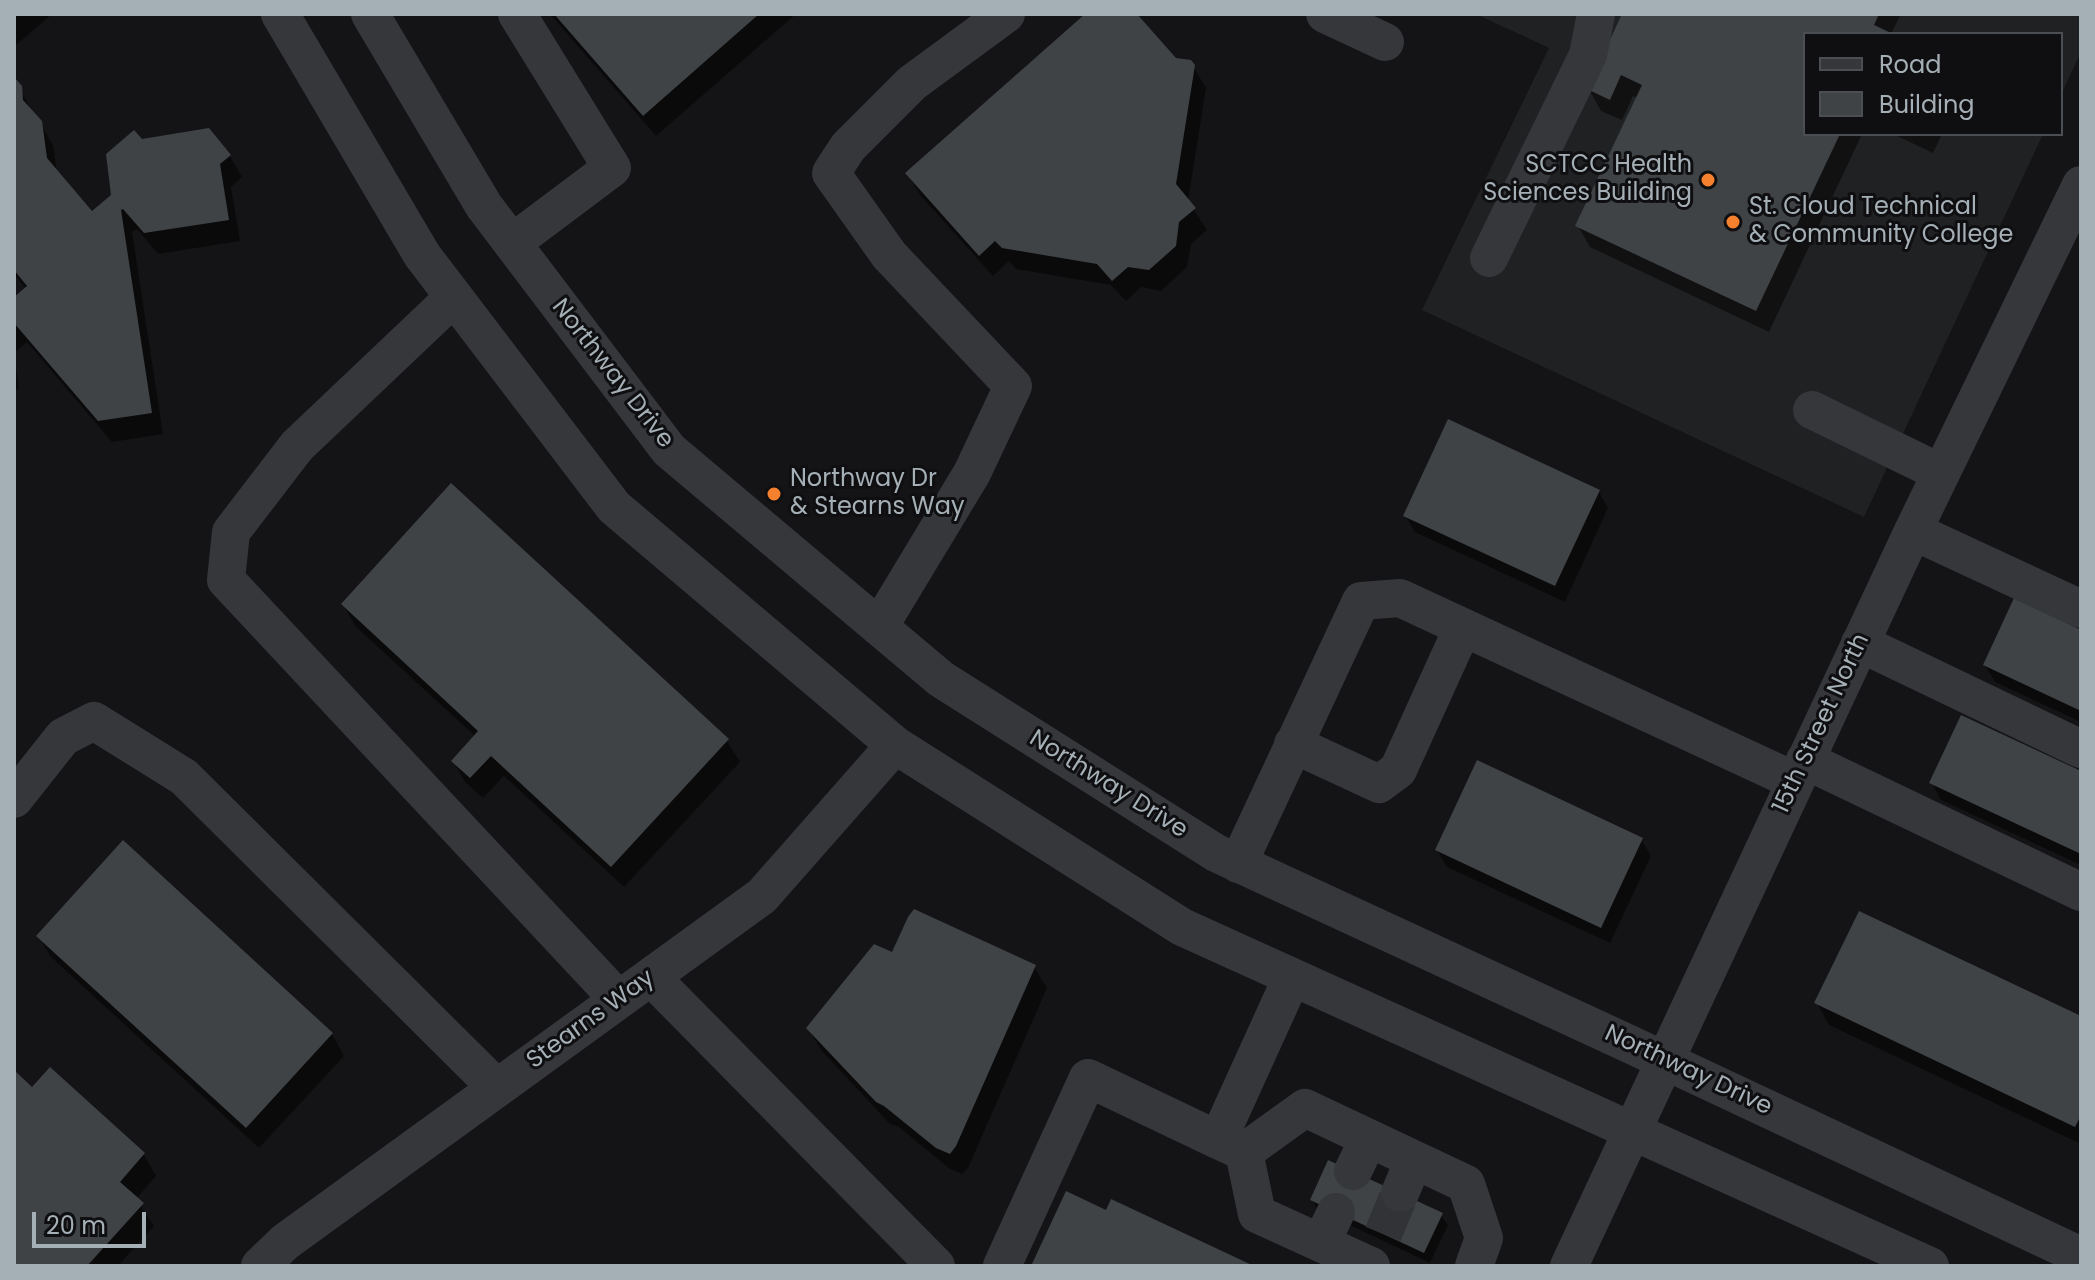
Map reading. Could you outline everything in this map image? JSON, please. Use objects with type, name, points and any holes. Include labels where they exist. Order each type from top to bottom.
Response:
[{"type":"street","points":[[280,14],[422,255],[614,507],[895,745],[1182,927],[1930,1266]]},
{"type":"street","name":"Northway Drive","points":[[371,14],[484,206],[669,450],[941,679],[1216,853],[1664,1059],[2081,1256]]},
{"type":"street","points":[[512,243],[612,168],[517,14]]},
{"type":"street","points":[[879,627],[972,473],[1013,386],[889,255],[831,173],[848,147],[912,83],[1006,14]]},
{"type":"street","points":[[1325,14],[1385,42]]},
{"type":"street","points":[[1489,258],[1588,55],[1596,14]]},
{"type":"street","name":"15th Street North","points":[[1569,1266],[1913,531],[2081,185]]},
{"type":"street","points":[[454,297],[297,446],[231,532],[226,580],[619,1000]]},
{"type":"street","points":[[1812,410],[1941,473]]},
{"type":"street","points":[[1913,531],[2081,609]]},
{"type":"street","points":[[1238,864],[1361,601],[1400,598],[2081,892]]},
{"type":"street","points":[[1293,744],[1379,784],[1398,770],[1463,627]]},
{"type":"street","points":[[1860,643],[2081,749]]},
{"type":"street","points":[[14,799],[63,737],[94,721],[184,777],[497,1088]]},
{"type":"street","name":"Stearns Way","points":[[260,1266],[285,1242],[762,896],[895,745]]},
{"type":"street","points":[[651,977],[936,1266]]},
{"type":"street","points":[[1292,977],[1231,1146],[1257,1214],[1328,1227],[1374,1255]]},
{"type":"street","points":[[1002,1266],[1088,1078],[1231,1146]]},
{"type":"street","points":[[1231,1146],[1305,1108],[1361,1155],[1407,1177],[1466,1184],[1484,1238],[1474,1266]]},
{"type":"shaded area","name":"St. Cloud Technical & Community College","points":[[1476,14],[2081,14],[2081,52],[2063,91],[2063,32],[1803,32],[1803,136],[2042,136],[1864,517],[1422,310],[1549,48]]},
{"type":"building","points":[[554,14],[759,14],[643,116]]},
{"type":"building","points":[[1085,14],[1137,14],[1176,58],[1191,60],[1195,65],[1176,184],[1196,208],[1179,222],[1176,246],[1149,270],[1128,267],[1112,281],[1097,264],[1002,248],[995,241],[979,256],[905,173]]},
{"type":"building","name":"SCTCC Health Sciences Building","points":[[1622,14],[1879,14],[1874,25],[1889,32],[1803,32],[1803,136],[1839,136],[1756,311],[1575,226],[1642,85],[1621,75],[1610,100],[1587,89]]},
{"type":"building","points":[[14,77],[22,86],[23,100],[42,121],[47,158],[92,211],[111,195],[106,154],[134,130],[142,139],[209,128],[231,155],[220,164],[229,220],[144,233],[121,210],[152,413],[98,421],[14,323],[14,297],[27,286],[14,270]]},
{"type":"building","points":[[1448,419],[1600,490],[1555,586],[1403,516]]},
{"type":"building","points":[[451,483],[729,739],[611,867],[491,756],[470,778],[451,761],[478,731],[341,604]]},
{"type":"building","points":[[2014,598],[2081,630],[2081,711],[1983,665]]},
{"type":"building","points":[[1961,715],[2081,771],[2081,854],[1929,783]]},
{"type":"building","points":[[1477,760],[1643,838],[1601,928],[1435,850]]},
{"type":"building","points":[[123,840],[333,1033],[246,1128],[36,936]]},
{"type":"building","points":[[914,909],[1036,965],[950,1154],[936,1148],[876,1102],[806,1028],[874,944],[892,952]]},
{"type":"building","points":[[1859,911],[2081,1016],[2081,1115],[2075,1127],[1814,1003]]},
{"type":"building","points":[[50,1067],[145,1153],[120,1182],[144,1203],[87,1266],[14,1266],[14,1070],[32,1087]]},
{"type":"building","points":[[1328,1160],[1443,1213],[1424,1253],[1310,1200]]},
{"type":"building","points":[[1066,1191],[1106,1210],[1111,1199],[1254,1266],[1031,1266]]},
{"type":"tunnel","points":[[1383,1234],[1400,1193]]},
{"type":"place","name":"SCTCC Health Sciences Building","points":[[1708,180]]},
{"type":"place","name":"St. Cloud Technical & Community College","points":[[1733,222]]},
{"type":"place","name":"Northway Dr & Stearns Way","points":[[774,494]]}]
